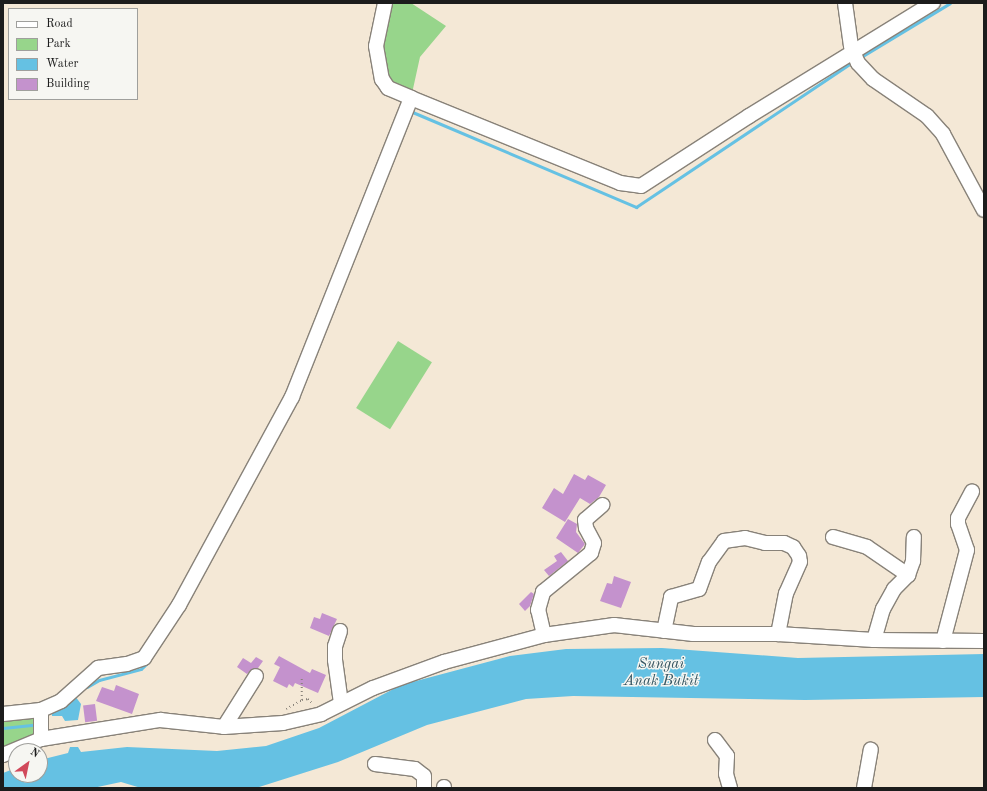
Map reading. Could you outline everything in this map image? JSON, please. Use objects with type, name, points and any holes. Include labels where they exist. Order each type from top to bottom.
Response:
[{"type":"street","points":[[385,3],[376,46],[382,79],[388,88],[620,182],[641,186],[855,57],[934,3]]},
{"type":"street","points":[[844,3],[855,57],[873,79],[927,116],[943,134],[984,210]]},
{"type":"street","points":[[3,714],[41,710],[61,701],[98,668],[135,662],[151,651],[292,397],[411,98]]},
{"type":"street","points":[[943,641],[967,550],[958,524],[958,518],[972,492]]},
{"type":"street","points":[[544,635],[538,610],[543,592],[591,553],[594,543],[586,528],[586,520],[602,505]]},
{"type":"street","points":[[874,640],[883,609],[894,589],[908,575],[912,561],[914,537]]},
{"type":"street","points":[[664,632],[671,597],[699,588],[709,562],[724,541],[745,538],[765,543],[784,543],[793,547],[799,556],[800,562],[786,593],[778,634]]},
{"type":"street","points":[[833,538],[867,547],[908,575]]},
{"type":"street","points":[[3,755],[42,739],[160,720],[224,727],[284,723],[321,714],[373,688],[444,662],[544,635],[614,625],[664,632],[693,634],[778,634],[874,640],[984,641]]},
{"type":"street","points":[[340,630],[335,646],[335,660],[341,703]]},
{"type":"street","points":[[224,727],[256,676]]},
{"type":"street","points":[[41,710],[42,739]]},
{"type":"street","points":[[715,740],[728,756],[726,774],[730,788]]},
{"type":"street","points":[[864,788],[871,750]]},
{"type":"street","points":[[375,764],[415,769],[424,776],[424,788]]},
{"type":"path","points":[[302,680],[302,700],[311,701],[321,714]]},
{"type":"green space","points":[[385,3],[411,3],[446,26],[420,57],[411,98],[388,88],[376,46]]},
{"type":"green space","points":[[398,341],[432,362],[390,429],[356,408]]},
{"type":"green space","points":[[41,717],[41,739],[32,743],[8,743],[8,753],[3,755],[3,719]]},
{"type":"water","name":"Sungai Anak Bukit","points":[[662,648],[798,658],[984,654],[984,697],[805,700],[573,696],[526,699],[427,725],[338,762],[256,788],[141,788],[121,782],[93,788],[3,788],[3,773],[8,771],[8,783],[48,783],[48,758],[68,753],[70,747],[78,747],[81,752],[127,747],[217,751],[266,746],[319,728],[401,685],[510,656],[566,649]]},
{"type":"water","points":[[75,696],[81,704],[78,720],[65,721],[62,716],[52,716],[52,712]]},
{"type":"building","points":[[574,474],[585,480],[588,475],[606,485],[599,497],[590,504],[580,498],[565,522],[542,508],[554,488],[563,494]]},
{"type":"building","points":[[568,519],[577,524],[576,532],[585,544],[578,553],[556,538]]},
{"type":"building","points":[[561,552],[568,561],[549,576],[544,570],[557,561],[554,556]]},
{"type":"building","points":[[614,576],[631,582],[621,608],[600,601],[607,583],[612,584]]},
{"type":"building","points":[[531,592],[534,594],[530,606],[525,611],[519,604]]},
{"type":"building","points":[[322,613],[337,619],[329,636],[310,628],[314,617],[320,619]]},
{"type":"building","points":[[279,656],[310,673],[312,669],[326,675],[318,693],[295,683],[293,687],[289,684],[287,688],[273,681],[280,667],[274,664]]},
{"type":"building","points":[[256,657],[263,661],[258,668],[252,669],[247,674],[237,667],[243,658],[251,663]]},
{"type":"building","points":[[116,685],[139,694],[132,714],[96,701],[102,687],[114,691]]},
{"type":"building","points":[[95,704],[97,721],[85,722],[83,705]]},
{"type":"waterway","points":[[861,57],[950,3]]},
{"type":"waterway","points":[[410,111],[636,207],[853,62]]},
{"type":"waterway","points":[[87,687],[99,680],[141,669],[147,663]]},
{"type":"waterway","points":[[3,728],[34,725]]}]
